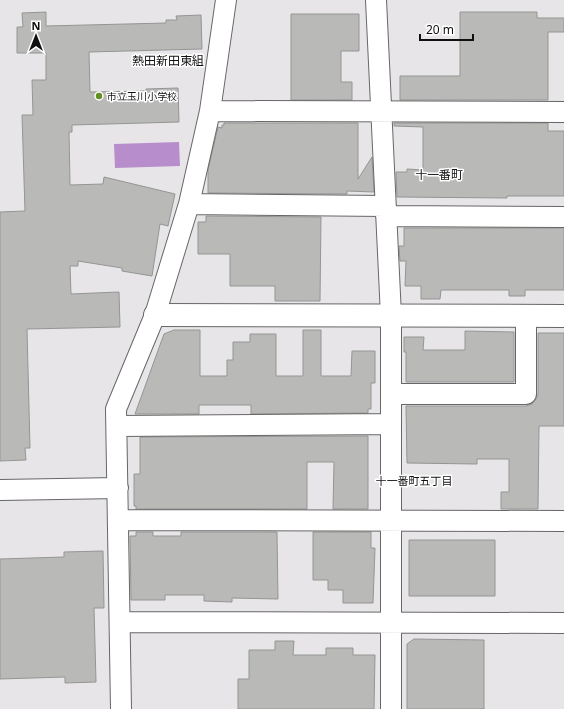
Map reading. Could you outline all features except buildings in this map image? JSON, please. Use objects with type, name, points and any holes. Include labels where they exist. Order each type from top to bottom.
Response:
[{"type":"street","points":[[121,709],[116,409],[155,315],[189,204],[210,111],[226,0]]},
{"type":"street","points":[[376,0],[391,316],[391,709]]},
{"type":"street","points":[[210,111],[564,112]]},
{"type":"street","points":[[189,204],[564,217]]},
{"type":"street","points":[[155,315],[564,316]]},
{"type":"street","points":[[391,394],[526,394],[526,316]]},
{"type":"street","points":[[117,426],[391,424]]},
{"type":"street","points":[[0,490],[118,488]]},
{"type":"street","points":[[118,520],[564,521]]},
{"type":"street","points":[[120,622],[564,623]]},
{"type":"shaded area","points":[[179,142],[180,166],[115,168],[114,144]]},
{"type":"place","name":"市立玉川小学校","points":[[99,96]]},
{"type":"district","name":"熱田新田東組","points":[[168,61]]},
{"type":"district","name":"十一番町","points":[[439,175]]},
{"type":"district","name":"十一番町五丁目","points":[[414,481]]}]
